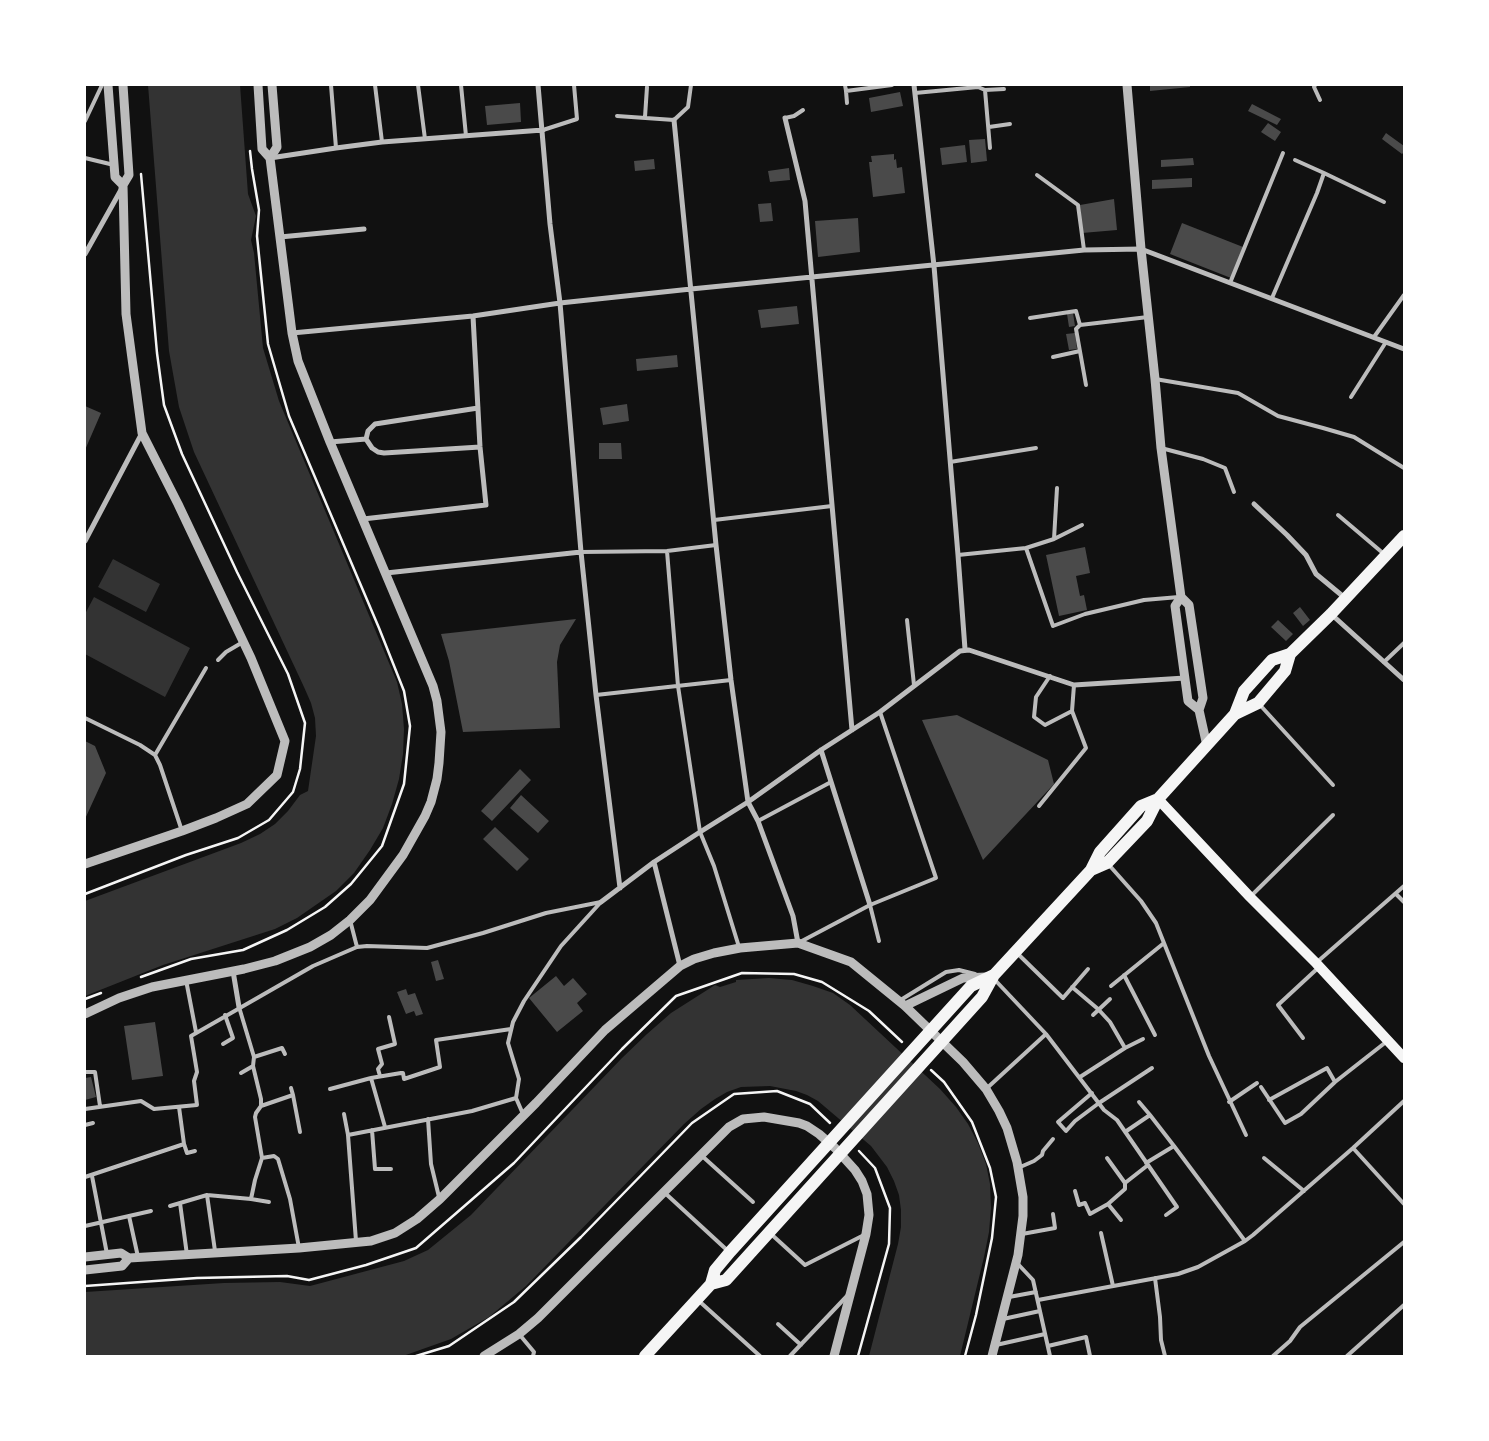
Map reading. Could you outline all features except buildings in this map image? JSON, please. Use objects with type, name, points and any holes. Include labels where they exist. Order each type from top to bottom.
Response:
[{"type":"main road","points":[[1091,870],[1108,863],[1148,821],[1158,799],[1235,714],[1244,691],[1272,660],[1290,654],[1331,614],[1404,536]]},
{"type":"main road","points":[[1235,714],[1258,703],[1285,671],[1290,654]]},
{"type":"main road","points":[[645,1356],[711,1284],[715,1270],[730,1252],[971,986],[991,977],[1016,952],[1091,870],[1100,852],[1141,806],[1158,799]]},
{"type":"main road","points":[[1158,799],[1250,897],[1318,965],[1404,1058]]},
{"type":"main road","points":[[711,1284],[726,1280],[982,997],[991,977]]},
{"type":"street","points":[[85,864],[182,831],[247,804],[277,775],[285,741],[243,642],[178,504],[142,433],[126,314],[123,185],[115,177],[108,85]]},
{"type":"street","points":[[85,253],[129,176],[123,85]]},
{"type":"street","points":[[85,1014],[135,992],[158,985],[234,971],[270,962],[310,947],[331,935],[350,920],[379,889],[415,836],[431,802],[439,763],[441,732],[433,686],[330,442],[298,361],[292,333],[270,158],[262,149],[258,85]]},
{"type":"street","points":[[270,158],[277,147],[272,85]]},
{"type":"street","points":[[538,85],[550,224],[560,303],[581,552],[596,695],[620,888]]},
{"type":"street","points":[[914,85],[934,266],[965,649]]},
{"type":"street","points":[[1127,85],[1161,448],[1181,597],[1190,605],[1203,698],[1199,710],[1206,746]]},
{"type":"street","points":[[785,118],[805,201],[852,730]]},
{"type":"street","points":[[674,120],[716,545],[731,680],[748,802],[758,821],[793,916],[798,943]]},
{"type":"street","points":[[270,158],[382,142],[543,130]]},
{"type":"street","points":[[280,237],[364,229]]},
{"type":"street","points":[[292,333],[472,316],[560,303],[691,289],[1084,250],[1141,249],[1404,349]]},
{"type":"street","points":[[363,519],[486,505],[480,447],[472,316]]},
{"type":"street","points":[[478,408],[375,424],[368,431],[366,439],[372,448],[384,454],[480,447]]},
{"type":"street","points":[[85,541],[142,433]]},
{"type":"street","points":[[330,442],[366,439]]},
{"type":"street","points":[[1254,504],[1306,555],[1316,574],[1345,598]]},
{"type":"street","points":[[386,573],[581,552]]},
{"type":"street","points":[[1181,597],[1175,606],[1188,701],[1199,710]]},
{"type":"street","points":[[1331,614],[1404,680]]},
{"type":"street","points":[[601,902],[654,862],[748,802],[821,750],[880,712],[965,649],[1074,685],[1185,678]]},
{"type":"street","points":[[821,750],[870,905]]},
{"type":"street","points":[[654,862],[680,966]]},
{"type":"street","points":[[85,1257],[121,1252],[134,1258],[299,1248],[356,1243],[383,1238],[406,1227],[440,1199],[536,1104],[606,1030],[680,966],[694,959],[714,953],[740,948],[798,943],[851,962],[902,1004],[963,1062],[986,1090],[1007,1128],[1018,1168],[1023,1197],[1022,1234],[1017,1263],[992,1356]]},
{"type":"street","points":[[234,971],[239,1007]]},
{"type":"street","points":[[902,1004],[963,978],[991,977]]},
{"type":"street","points":[[484,1356],[519,1334],[538,1318],[733,1124],[748,1118],[764,1117],[795,1122],[807,1126],[819,1134],[856,1170],[867,1194],[869,1208],[866,1234],[834,1356]]},
{"type":"street","points":[[107,1254],[108,1268]]},
{"type":"street","points":[[85,1270],[122,1266],[134,1258]]},
{"type":"lane","points":[[85,121],[102,85]]},
{"type":"lane","points":[[331,85],[336,148]]},
{"type":"lane","points":[[375,85],[382,142]]},
{"type":"lane","points":[[418,85],[425,139]]},
{"type":"lane","points":[[461,85],[466,136]]},
{"type":"lane","points":[[543,130],[577,119],[574,85]]},
{"type":"lane","points":[[617,116],[674,120],[688,107],[692,85]]},
{"type":"lane","points":[[845,85],[847,102]]},
{"type":"lane","points":[[846,90],[892,85]]},
{"type":"lane","points":[[1314,85],[1320,100]]},
{"type":"lane","points":[[646,117],[647,87]]},
{"type":"lane","points":[[915,92],[978,87],[985,90],[1004,89]]},
{"type":"lane","points":[[985,90],[990,148]]},
{"type":"lane","points":[[785,118],[794,116],[803,110]]},
{"type":"lane","points":[[988,127],[1010,124]]},
{"type":"lane","points":[[1230,283],[1283,153]]},
{"type":"lane","points":[[85,158],[114,165]]},
{"type":"lane","points":[[1295,160],[1384,202]]},
{"type":"lane","points":[[1272,298],[1317,194],[1324,173]]},
{"type":"lane","points":[[1037,175],[1078,205],[1084,250]]},
{"type":"lane","points":[[1374,337],[1404,295]]},
{"type":"lane","points":[[1030,318],[1076,311],[1080,325]]},
{"type":"lane","points":[[1086,385],[1076,329],[1080,325],[1148,317]]},
{"type":"lane","points":[[1351,397],[1386,342]]},
{"type":"lane","points":[[1053,357],[1080,351]]},
{"type":"lane","points":[[1156,379],[1238,394],[1278,416],[1354,438],[1404,468]]},
{"type":"lane","points":[[950,462],[1036,448]]},
{"type":"lane","points":[[1161,448],[1203,459],[1225,468],[1234,492]]},
{"type":"lane","points":[[1054,540],[1057,488]]},
{"type":"lane","points":[[714,520],[832,506]]},
{"type":"lane","points":[[1338,516],[1386,555]]},
{"type":"lane","points":[[958,555],[1026,548],[1054,540],[1082,525]]},
{"type":"lane","points":[[581,552],[667,551],[716,545]]},
{"type":"lane","points":[[1026,548],[1053,626],[1085,614],[1144,600],[1181,597]]},
{"type":"lane","points":[[667,551],[678,686],[700,832],[714,866],[740,948]]},
{"type":"lane","points":[[907,620],[914,685]]},
{"type":"lane","points":[[218,660],[226,652],[243,642]]},
{"type":"lane","points":[[1384,662],[1404,643]]},
{"type":"lane","points":[[155,755],[206,668]]},
{"type":"lane","points":[[1050,676],[1036,697],[1034,717],[1045,726],[1072,711]]},
{"type":"lane","points":[[596,695],[731,680]]},
{"type":"lane","points":[[1039,806],[1086,748],[1072,711],[1074,685]]},
{"type":"lane","points":[[1258,703],[1333,785]]},
{"type":"lane","points":[[798,943],[870,905],[936,878],[880,712]]},
{"type":"lane","points":[[85,718],[140,745],[155,755],[182,831]]},
{"type":"lane","points":[[758,821],[831,782]]},
{"type":"lane","points":[[1250,897],[1333,815]]},
{"type":"lane","points":[[1108,863],[1141,901],[1156,923],[1186,1001],[1229,1102],[1246,1135]]},
{"type":"lane","points":[[1303,1038],[1278,1005],[1318,965],[1404,886]]},
{"type":"lane","points":[[1396,894],[1404,902]]},
{"type":"lane","points":[[85,1109],[141,1101],[154,1110],[197,1106],[194,1081],[197,1072],[191,1036],[313,966],[357,947],[427,948],[483,934],[546,913],[601,902]]},
{"type":"lane","points":[[523,1115],[516,1098],[519,1079],[508,1043],[513,1022],[524,1001],[561,946],[601,902]]},
{"type":"lane","points":[[870,905],[880,941]]},
{"type":"lane","points":[[350,920],[357,947]]},
{"type":"lane","points":[[1111,986],[1164,943]]},
{"type":"lane","points":[[1016,952],[1063,998],[1088,970]]},
{"type":"lane","points":[[1124,975],[1155,1035]]},
{"type":"lane","points":[[991,977],[1046,1034],[1104,1110],[1117,1120],[1126,1132],[1177,1207],[1166,1214]]},
{"type":"lane","points":[[186,980],[196,1032]]},
{"type":"lane","points":[[1072,987],[1110,1022],[1125,1048]]},
{"type":"lane","points":[[1093,1015],[1110,998]]},
{"type":"lane","points":[[239,1007],[254,1057],[253,1066],[261,1099],[261,1106],[255,1117],[262,1158],[251,1199]]},
{"type":"lane","points":[[223,1044],[234,1038],[225,1015]]},
{"type":"lane","points":[[380,1076],[378,1069],[382,1064],[378,1049],[395,1044],[389,1017]]},
{"type":"lane","points":[[330,1089],[380,1076],[403,1073],[404,1079],[440,1067],[436,1040],[511,1030]]},
{"type":"lane","points":[[986,1090],[1046,1034]]},
{"type":"lane","points":[[1080,1077],[1125,1048],[1143,1039]]},
{"type":"lane","points":[[1229,1102],[1259,1085],[1285,1123],[1301,1114],[1335,1082],[1388,1041]]},
{"type":"lane","points":[[254,1057],[282,1048],[285,1054]]},
{"type":"lane","points":[[241,1073],[253,1066]]},
{"type":"lane","points":[[1092,1093],[1058,1122],[1066,1131],[1099,1103],[1152,1068]]},
{"type":"lane","points":[[1269,1100],[1327,1068],[1335,1082]]},
{"type":"lane","points":[[85,1072],[95,1072],[100,1106]]},
{"type":"lane","points":[[371,1078],[385,1127]]},
{"type":"lane","points":[[291,1088],[294,1095],[300,1132]]},
{"type":"lane","points":[[261,1106],[294,1095]]},
{"type":"lane","points":[[348,1135],[472,1111],[516,1098]]},
{"type":"lane","points":[[1038,1300],[1178,1274],[1198,1267],[1244,1241],[1304,1191],[1404,1101]]},
{"type":"lane","points":[[1139,1102],[1244,1241]]},
{"type":"lane","points":[[179,1108],[186,1153],[194,1150]]},
{"type":"lane","points":[[344,1114],[348,1135],[356,1243]]},
{"type":"lane","points":[[1126,1132],[1150,1115]]},
{"type":"lane","points":[[428,1118],[431,1164],[440,1199]]},
{"type":"lane","points":[[85,1125],[93,1123]]},
{"type":"lane","points":[[372,1130],[375,1170],[391,1169]]},
{"type":"lane","points":[[1018,1168],[1042,1155],[1052,1139]]},
{"type":"lane","points":[[85,1177],[184,1144]]},
{"type":"lane","points":[[1125,1184],[1147,1164],[1174,1146]]},
{"type":"lane","points":[[1352,1148],[1404,1204]]},
{"type":"lane","points":[[701,1154],[753,1202]]},
{"type":"lane","points":[[262,1158],[274,1156],[278,1159],[290,1199],[299,1248]]},
{"type":"lane","points":[[1075,1191],[1079,1205],[1085,1203],[1090,1214],[1108,1204],[1125,1190],[1125,1184],[1107,1158]]},
{"type":"lane","points":[[1264,1158],[1304,1191]]},
{"type":"lane","points":[[92,1176],[107,1254]]},
{"type":"lane","points":[[664,1192],[730,1252]]},
{"type":"lane","points":[[207,1195],[215,1253]]},
{"type":"lane","points":[[170,1206],[207,1195],[269,1202]]},
{"type":"lane","points":[[180,1203],[187,1254]]},
{"type":"lane","points":[[1108,1204],[1121,1220]]},
{"type":"lane","points":[[85,1226],[151,1212]]},
{"type":"lane","points":[[1022,1234],[1055,1228],[1053,1214]]},
{"type":"lane","points":[[129,1216],[134,1258]]},
{"type":"lane","points":[[769,1232],[805,1265],[866,1234]]},
{"type":"lane","points":[[1101,1233],[1113,1286]]},
{"type":"lane","points":[[1274,1356],[1290,1341],[1300,1326],[1404,1242]]},
{"type":"lane","points":[[1017,1263],[1032,1278],[1050,1356]]},
{"type":"lane","points":[[1155,1278],[1161,1340],[1165,1356]]},
{"type":"lane","points":[[790,1356],[851,1292]]},
{"type":"lane","points":[[1008,1298],[1036,1292]]},
{"type":"lane","points":[[697,1299],[760,1356]]},
{"type":"lane","points":[[1347,1356],[1404,1305]]},
{"type":"lane","points":[[1002,1319],[1040,1311]]},
{"type":"lane","points":[[778,1324],[801,1345]]},
{"type":"lane","points":[[519,1334],[534,1352],[534,1356]]},
{"type":"lane","points":[[995,1345],[1045,1334]]},
{"type":"lane","points":[[1048,1346],[1086,1338],[1090,1356]]},
{"type":"path","points":[[139,978],[191,959],[243,950],[287,930],[325,907],[351,884],[382,846],[404,784],[410,726],[404,691],[380,628],[289,416],[268,344],[257,236],[259,210],[250,150]]},
{"type":"path","points":[[85,1286],[197,1278],[287,1276],[309,1280],[366,1265],[416,1248],[514,1163],[622,1049],[676,996],[742,974],[794,974],[822,982],[869,1011],[903,1043]]},
{"type":"path","points":[[85,999],[103,992]]},
{"type":"path","points":[[930,1069],[944,1082],[972,1122],[990,1168],[996,1197],[992,1238],[976,1315],[965,1356]]},
{"type":"path","points":[[416,1356],[449,1346],[514,1302],[581,1237],[692,1122],[734,1094],[777,1092],[810,1104],[830,1123]]},
{"type":"path","points":[[857,1149],[875,1168],[890,1208],[889,1244],[858,1356]]},
{"type":"shaded area","points":[[148,85],[240,85],[248,194],[256,216],[251,240],[254,253],[263,348],[279,401],[397,682],[402,704],[403,754],[399,779],[383,828],[354,873],[336,891],[297,918],[275,929],[163,965],[85,996],[85,901],[241,843],[275,824],[300,795],[308,791],[316,736],[315,718],[311,703],[194,452],[179,407],[169,351]]},
{"type":"shaded area","points":[[113,559],[160,584],[146,612],[98,587]]},
{"type":"shaded area","points":[[94,597],[190,648],[165,697],[85,654],[85,614]]},
{"type":"shaded area","points":[[769,978],[792,980],[813,986],[833,993],[850,1005],[940,1089],[968,1124],[978,1143],[986,1164],[990,1184],[989,1232],[960,1356],[869,1356],[901,1227],[899,1195],[894,1181],[887,1167],[871,1146],[818,1101],[796,1091],[770,1086],[741,1087],[727,1092],[701,1109],[684,1124],[526,1286],[489,1317],[451,1339],[403,1356],[85,1356],[85,1292],[224,1283],[280,1282],[310,1286],[404,1261],[428,1250],[471,1215],[622,1058],[671,1013],[715,985],[720,987],[736,982],[736,980]]}]
